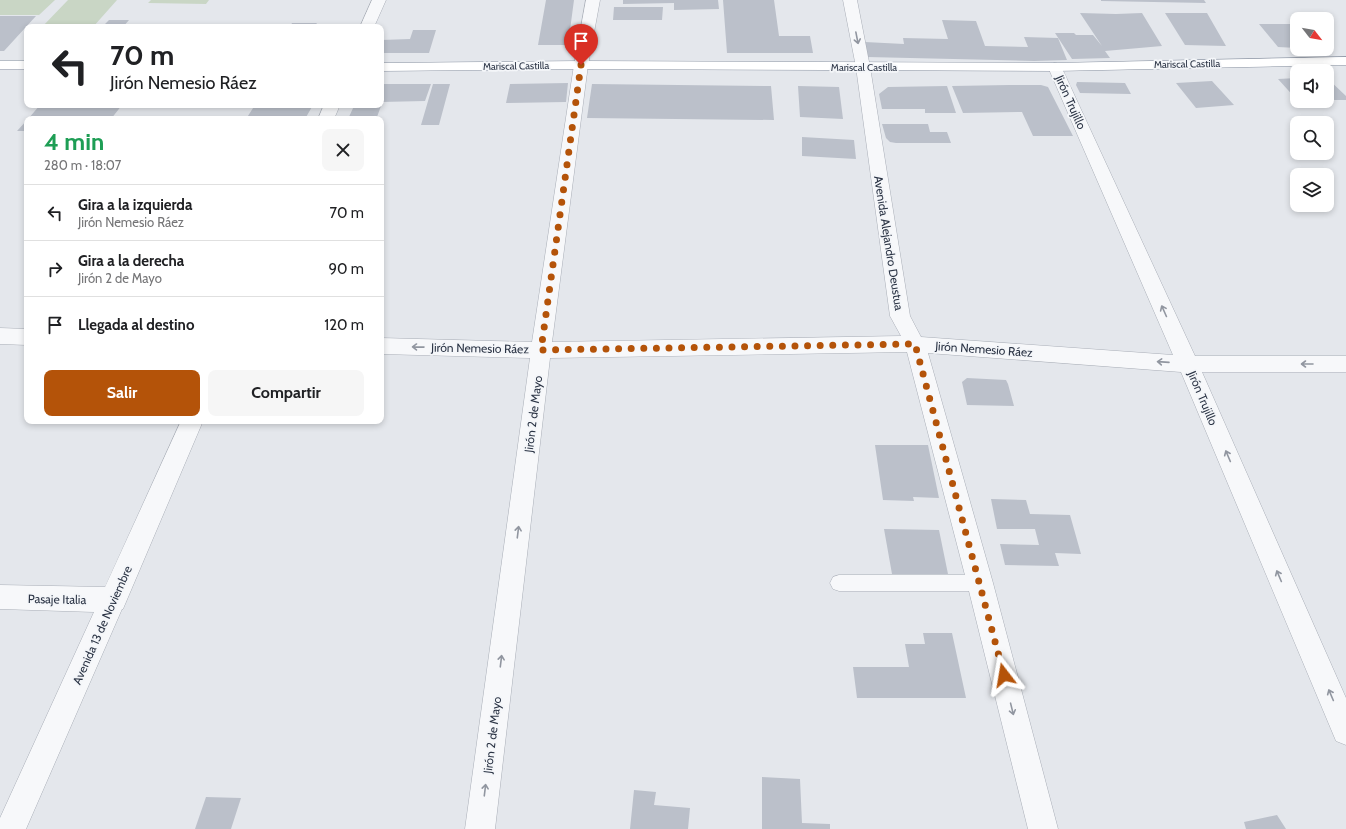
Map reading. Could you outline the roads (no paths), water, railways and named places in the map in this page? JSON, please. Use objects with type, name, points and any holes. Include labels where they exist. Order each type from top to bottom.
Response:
[{"type":"highway","name":"Mariscal Castilla","points":[[384,67],[581,65],[1055,67],[1346,61]]},
{"type":"highway","points":[[0,66],[24,65]]},
{"type":"street","points":[[368,24],[379,0]]},
{"type":"street","name":"Jirón 2 de Mayo","points":[[480,829],[541,350],[581,65],[593,0]]},
{"type":"street","name":"Avenida Alejandro Deustua","points":[[850,0],[863,67],[900,316],[915,344],[980,583],[1043,829]]},
{"type":"street","name":"Jirón Trujillo","points":[[1055,67],[1188,364],[1346,731]]},
{"type":"street","points":[[0,336],[24,336]]},
{"type":"street","name":"Jirón Nemesio Ráez","points":[[384,346],[541,350],[915,344],[1188,364],[1346,364]]},
{"type":"street","name":"Avenida 13 de Noviembre","points":[[11,829],[114,600],[191,424]]},
{"type":"street","name":"Pasaje Italia","points":[[0,597],[114,600]]},
{"type":"lane","points":[[839,583],[980,583]]}]
